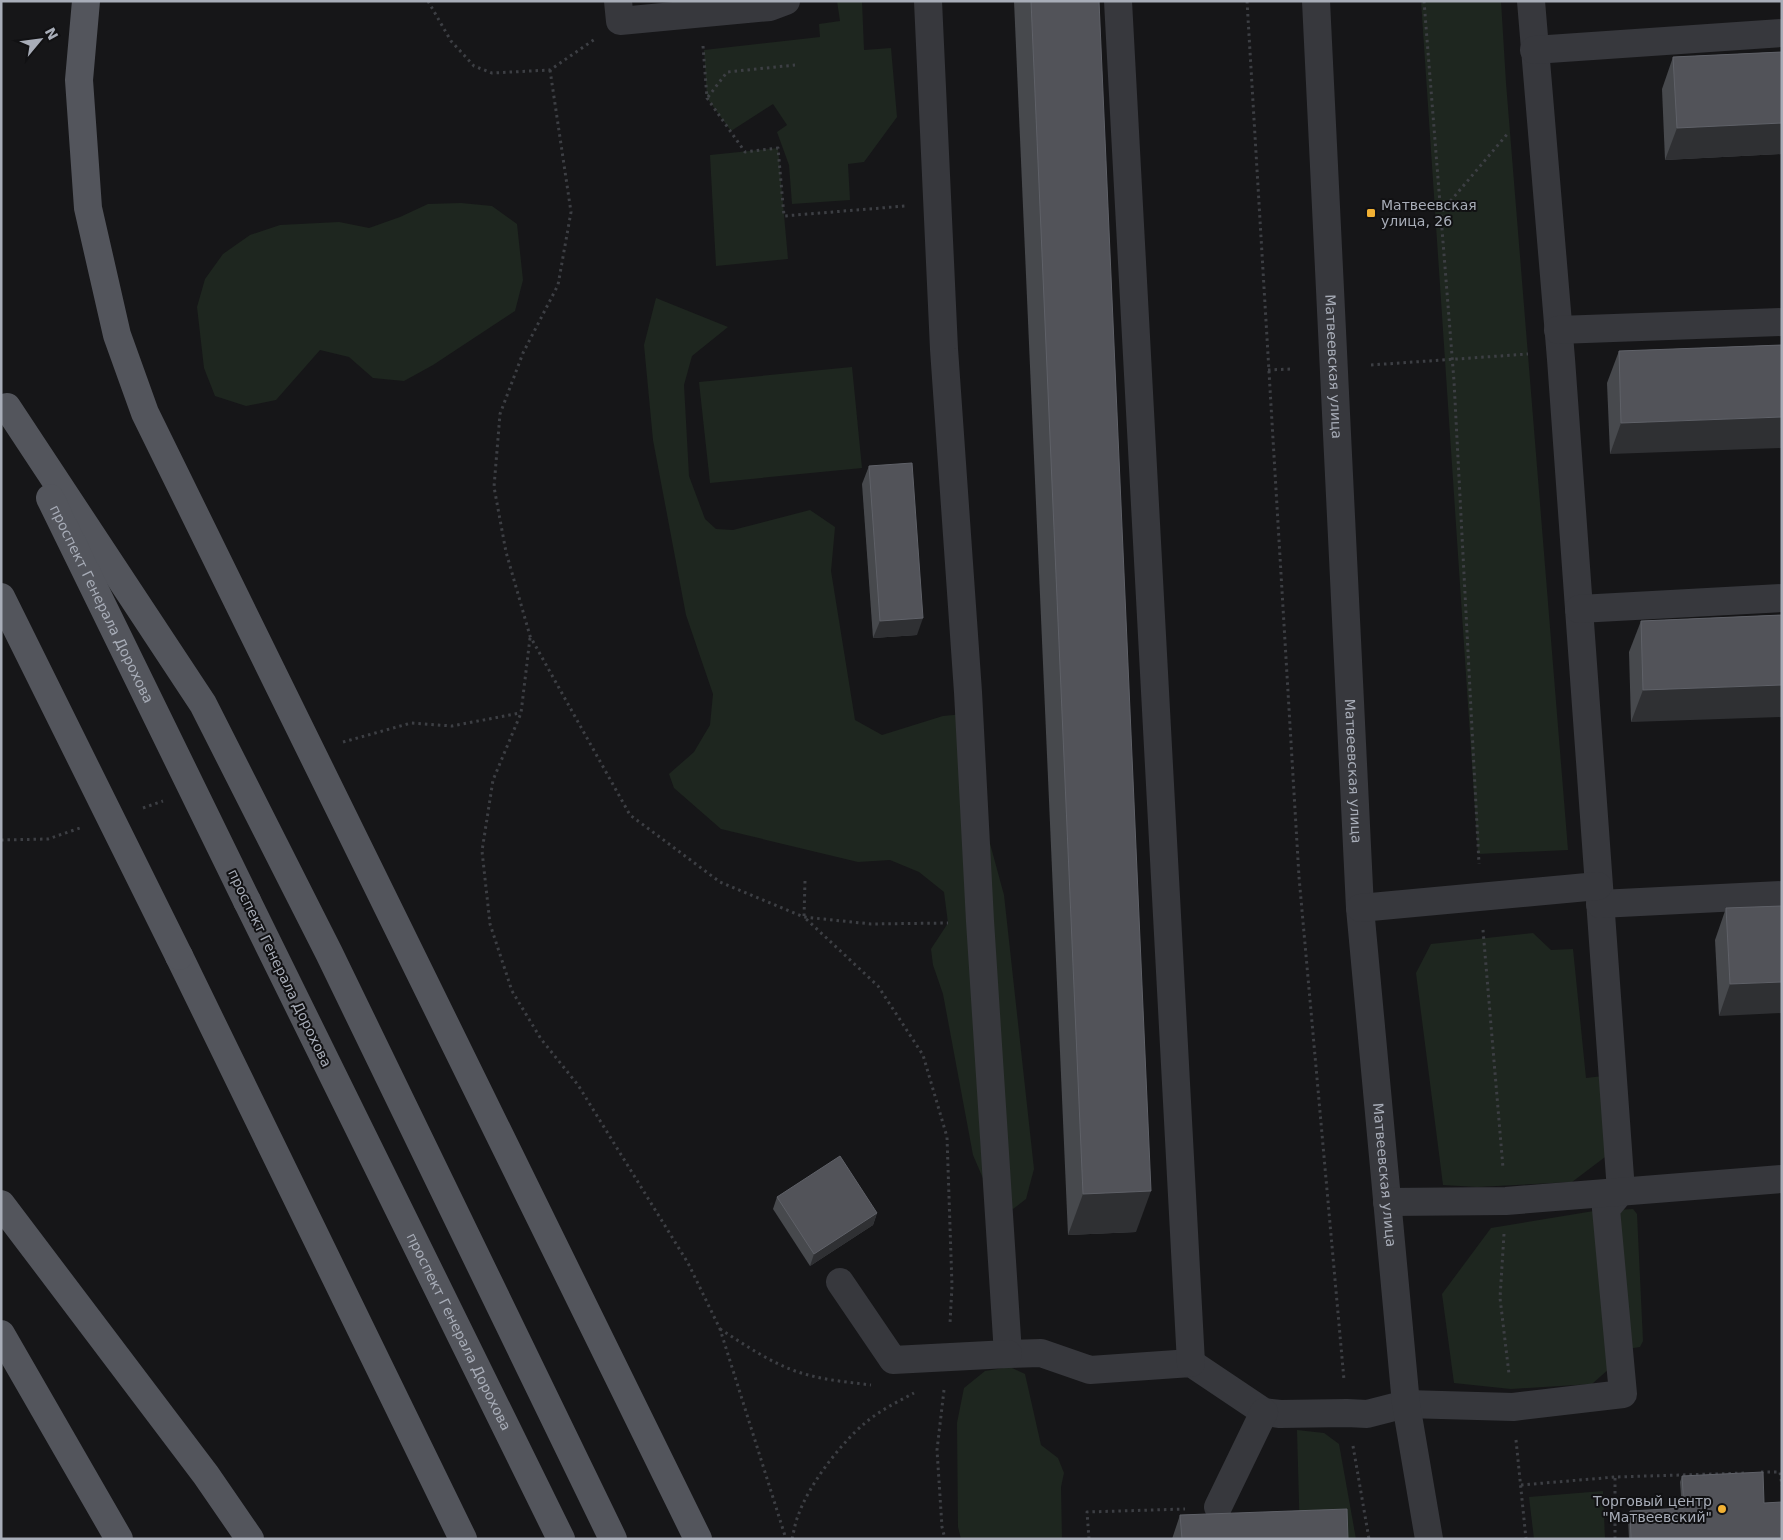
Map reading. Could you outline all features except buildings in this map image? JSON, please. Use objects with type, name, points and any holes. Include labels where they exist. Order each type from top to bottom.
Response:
[{"type":"main road","points":[[86,1],[79,80],[88,208],[117,335],[145,413],[698,1539]]},
{"type":"main road","points":[[4,401],[203,704],[329,953],[608,1524],[613,1539]]},
{"type":"main road","name":"проспект Генерала Дорохова","points":[[4,401],[78,556],[561,1539]]},
{"type":"main road","points":[[1,597],[179,956],[463,1539]]},
{"type":"main road","points":[[1,1204],[206,1475],[250,1539]]},
{"type":"main road","points":[[1,1334],[119,1539]]},
{"type":"street","points":[[619,11],[700,13],[770,7],[786,1]]},
{"type":"street","points":[[928,1],[944,349],[968,692],[980,921],[1008,1354]]},
{"type":"street","points":[[1118,1],[1191,1363]]},
{"type":"street","name":"Матвеевская улица","points":[[1316,1],[1360,908],[1406,1404],[1430,1539]]},
{"type":"street","points":[[840,1282],[893,1360],[1041,1353],[1090,1370],[1191,1363],[1264,1412],[1367,1414],[1406,1404],[1513,1407],[1623,1394],[1606,1209],[1620,1191],[1558,330],[1531,1]]},
{"type":"street","points":[[1534,50],[1782,33]]},
{"type":"street","points":[[1558,330],[1782,322]]},
{"type":"street","points":[[1578,609],[1782,598]]},
{"type":"street","points":[[1360,908],[1480,898],[1599,895],[1782,895]]},
{"type":"street","points":[[1387,1202],[1506,1201],[1782,1179]]},
{"type":"street","points":[[1218,1507],[1264,1412]]},
{"type":"path","points":[[428,1],[452,41],[474,66],[492,73],[550,70],[619,11]]},
{"type":"path","points":[[1247,1],[1300,877],[1347,1413],[1369,1539]]},
{"type":"path","points":[[1424,1],[1442,212],[1452,360],[1480,898],[1506,1201],[1500,1298],[1526,1539]]},
{"type":"path","points":[[700,13],[707,98],[745,152],[778,148],[784,216],[937,203]]},
{"type":"path","points":[[707,98],[727,72],[795,65]]},
{"type":"path","points":[[550,70],[571,212],[558,285],[523,353],[500,414],[494,487],[506,552],[530,636],[630,815],[720,882],[804,917],[871,924],[980,921]]},
{"type":"path","points":[[1442,212],[1510,131],[1541,128]]},
{"type":"path","points":[[1372,364],[1528,354]]},
{"type":"path","points":[[1268,370],[1291,369]]},
{"type":"path","points":[[530,636],[521,713],[493,780],[482,851],[490,924],[512,991],[541,1039],[578,1085],[688,1263],[720,1329],[786,1539]]},
{"type":"path","points":[[342,743],[411,723],[452,726],[521,713]]},
{"type":"path","points":[[1,840],[48,839]]},
{"type":"path","points":[[805,881],[804,917],[878,986],[923,1055],[947,1137],[952,1286],[949,1357],[938,1450],[942,1527],[945,1539]]},
{"type":"path","points":[[720,1329],[760,1354],[798,1372],[835,1381],[877,1386]]},
{"type":"path","points":[[792,1539],[798,1516],[812,1487],[846,1441],[866,1422],[916,1392]]},
{"type":"path","points":[[1521,1485],[1614,1478],[1780,1472],[1782,1486]]},
{"type":"path","points":[[1614,1478],[1615,1539]]},
{"type":"path","points":[[1089,1539],[1087,1512],[1218,1507]]},
{"type":"shaded area","points":[[837,1],[862,1],[864,50],[891,48],[897,117],[864,162],[848,164],[850,200],[792,204],[789,165],[777,132],[787,125],[773,104],[731,131],[707,98],[704,50],[820,37],[819,24],[840,21]]},
{"type":"shaded area","points":[[1421,1],[1501,1],[1568,850],[1478,854]]},
{"type":"shaded area","points":[[778,148],[788,259],[716,266],[710,155]]},
{"type":"shaded area","points":[[461,203],[492,206],[517,224],[523,280],[515,311],[433,365],[404,381],[373,378],[349,357],[320,350],[276,400],[246,406],[215,396],[204,368],[197,307],[205,279],[223,254],[250,235],[280,225],[339,222],[369,228],[428,204]]},
{"type":"shaded area","points":[[656,298],[728,327],[692,356],[684,385],[689,476],[705,519],[716,529],[733,530],[810,510],[835,527],[831,571],[855,720],[882,735],[943,716],[974,713],[976,792],[1004,895],[1034,1169],[1026,1199],[1013,1209],[988,1190],[973,1155],[943,994],[933,965],[931,949],[948,923],[944,892],[919,872],[890,860],[858,862],[721,829],[674,788],[669,774],[694,752],[710,725],[713,694],[686,615],[653,440],[644,345]]},
{"type":"shaded area","points":[[852,367],[862,468],[710,483],[699,382]]},
{"type":"shaded area","points":[[1533,933],[1551,950],[1573,949],[1586,1078],[1612,1075],[1617,1148],[1572,1182],[1477,1187],[1443,1185],[1416,973],[1431,944]]},
{"type":"shaded area","points":[[1606,1209],[1619,1360],[1592,1384],[1511,1389],[1454,1383],[1442,1294],[1491,1228]]},
{"type":"shaded area","points":[[1633,1209],[1637,1214],[1643,1341],[1640,1347],[1627,1349],[1618,1210]]},
{"type":"shaded area","points":[[1010,1367],[1025,1374],[1041,1445],[1058,1458],[1064,1473],[1061,1487],[1062,1539],[961,1539],[958,1527],[957,1423],[964,1388],[985,1371]]},
{"type":"shaded area","points":[[1297,1430],[1324,1433],[1339,1444],[1356,1539],[1300,1539]]},
{"type":"shaded area","points":[[1603,1491],[1605,1539],[1534,1539],[1529,1497]]},
{"type":"place","name":"Матвеевская улица, 26","points":[[1371,213]]},
{"type":"place","name":"Торговый центр \"Матвеевский\"","points":[[1722,1509]]}]
